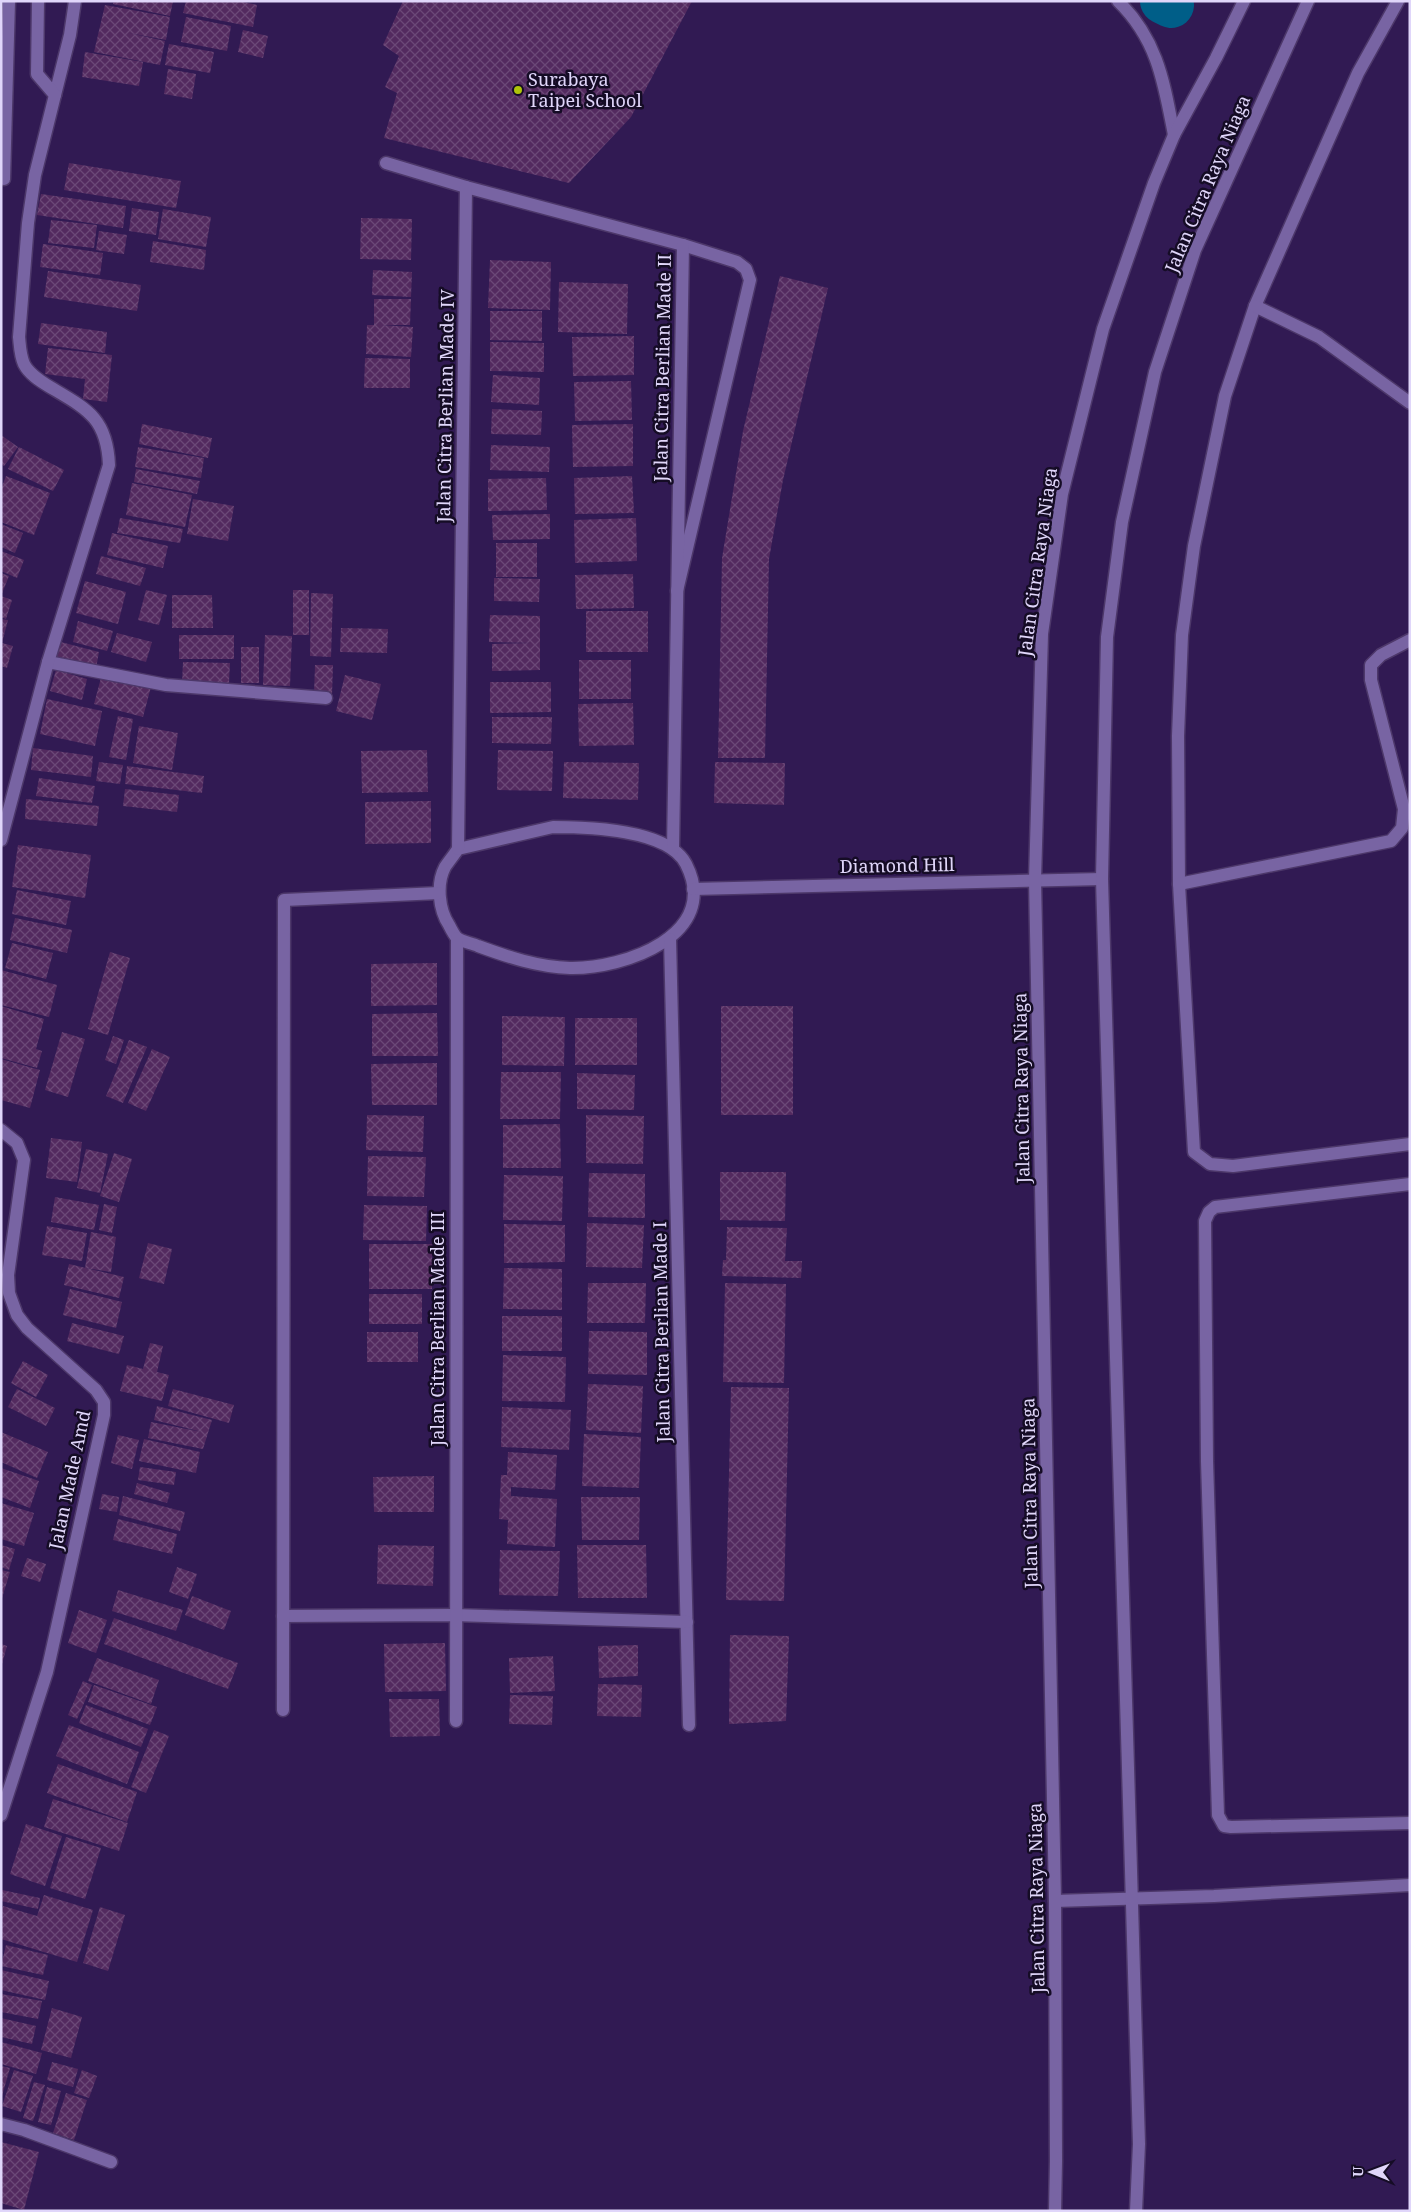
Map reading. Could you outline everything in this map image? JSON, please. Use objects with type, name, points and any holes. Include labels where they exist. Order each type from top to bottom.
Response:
[{"type":"street","points":[[4,179],[8,1]]},
{"type":"street","points":[[38,1],[36,74],[55,95]]},
{"type":"street","points":[[1,840],[48,662],[109,465],[108,448],[103,430],[93,416],[33,376],[24,364],[20,352],[19,337],[28,223],[35,175],[70,35],[75,1]]},
{"type":"street","points":[[1118,1],[1131,14],[1154,50],[1163,76],[1174,135]]},
{"type":"street","name":"Jalan Citra Raya Niaga","points":[[1055,2211],[1056,1901],[1035,880],[1042,634],[1062,494],[1102,328],[1154,183],[1174,135],[1216,58],[1244,1]]},
{"type":"street","name":"Jalan Citra Raya Niaga","points":[[1136,2211],[1139,2144],[1102,879],[1106,637],[1122,522],[1155,372],[1195,250],[1308,1]]},
{"type":"street","points":[[1398,1],[1358,73],[1255,306],[1225,396],[1194,546],[1182,635],[1178,736],[1179,884],[1194,1152],[1210,1164],[1233,1166],[1410,1144]]},
{"type":"street","points":[[386,163],[466,187],[682,245]]},
{"type":"street","name":"Jalan Citra Berlian Made IV","points":[[458,849],[466,187]]},
{"type":"street","name":"Jalan Citra Berlian Made II","points":[[673,849],[682,245],[737,262],[746,269],[750,280],[677,591]]},
{"type":"street","points":[[1255,306],[1319,336],[1410,403]]},
{"type":"street","points":[[1179,884],[1391,841],[1402,828],[1404,809],[1371,680],[1372,665],[1381,655],[1410,640]]},
{"type":"street","points":[[48,662],[166,685],[326,698]]},
{"type":"street","points":[[553,827],[594,827],[635,834],[673,849],[684,860],[691,874],[694,889],[691,908],[683,925],[670,939],[639,955],[606,964],[571,968],[536,964],[456,938],[443,917],[439,893],[444,869],[458,849],[553,827]]},
{"type":"street","name":"Diamond Hill","points":[[694,889],[1102,879]]},
{"type":"street","points":[[283,1710],[284,900],[439,893]]},
{"type":"street","name":"Jalan Citra Berlian Made III","points":[[456,938],[454,1615],[456,1721]]},
{"type":"street","name":"Jalan Citra Berlian Made I","points":[[670,939],[690,1725]]},
{"type":"street","name":"Jalan Made Amd","points":[[1,1130],[17,1143],[24,1160],[9,1259],[9,1293],[14,1308],[27,1328],[96,1390],[104,1402],[104,1415],[46,1672],[1,1815]]},
{"type":"street","points":[[1410,1184],[1216,1207],[1208,1212],[1205,1221],[1207,1461],[1218,1815],[1224,1826],[1231,1827],[1410,1823]]},
{"type":"street","points":[[283,1616],[454,1615],[687,1622]]},
{"type":"street","points":[[1056,1901],[1214,1896],[1410,1885]]},
{"type":"street","points":[[1,2124],[24,2130],[111,2162]]},
{"type":"building","points":[[114,1],[173,1],[170,16],[113,4]]},
{"type":"building","points":[[186,1],[239,1],[257,5],[253,27],[183,13]]},
{"type":"building","name":"Surabaya Taipei School","points":[[403,1],[692,1],[631,117],[569,183],[384,138],[397,93],[385,87],[399,56],[383,45]]},
{"type":"building","points":[[105,5],[170,17],[166,40],[129,33],[165,41],[160,65],[94,52]]},
{"type":"building","points":[[186,17],[231,26],[227,51],[181,42]]},
{"type":"building","points":[[243,30],[268,36],[263,58],[238,52]]},
{"type":"building","points":[[169,44],[214,52],[210,73],[165,65]]},
{"type":"building","points":[[85,52],[143,62],[139,86],[82,77]]},
{"type":"building","points":[[168,69],[196,74],[192,99],[164,94]]},
{"type":"building","points":[[69,163],[181,181],[176,208],[64,190]]},
{"type":"building","points":[[41,194],[126,206],[123,228],[37,215]]},
{"type":"building","points":[[132,208],[159,212],[156,235],[129,231]]},
{"type":"building","points":[[163,209],[211,217],[206,247],[158,239]]},
{"type":"building","points":[[361,218],[412,219],[411,260],[360,259]]},
{"type":"building","points":[[51,220],[97,225],[94,248],[48,243]]},
{"type":"building","points":[[99,231],[127,235],[124,254],[96,250]]},
{"type":"building","points":[[153,241],[206,250],[204,270],[150,262]]},
{"type":"building","points":[[43,244],[103,253],[100,275],[40,267]]},
{"type":"building","points":[[490,260],[551,262],[550,310],[488,308]]},
{"type":"building","points":[[373,270],[412,272],[411,297],[372,295]]},
{"type":"building","points":[[48,271],[141,285],[137,311],[44,297]]},
{"type":"building","points":[[780,276],[828,288],[783,480],[769,559],[765,758],[718,758],[722,558],[743,431]]},
{"type":"building","points":[[559,282],[628,284],[627,334],[558,332]]},
{"type":"building","points":[[374,299],[411,299],[410,325],[382,325],[413,327],[411,357],[366,354],[367,325],[374,325]]},
{"type":"building","points":[[490,311],[542,311],[542,341],[490,340]]},
{"type":"building","points":[[41,323],[107,332],[105,353],[38,344]]},
{"type":"building","points":[[634,336],[634,375],[573,376],[572,337]]},
{"type":"building","points":[[490,342],[544,343],[544,372],[490,371]]},
{"type":"building","points":[[48,348],[112,355],[107,402],[83,399],[85,379],[45,374]]},
{"type":"building","points":[[365,358],[410,359],[410,388],[364,388]]},
{"type":"building","points":[[493,375],[540,378],[539,405],[491,402]]},
{"type":"building","points":[[631,381],[632,420],[575,421],[574,382]]},
{"type":"building","points":[[492,409],[542,411],[541,435],[491,434]]},
{"type":"building","points":[[142,424],[212,438],[208,458],[139,444]]},
{"type":"building","points":[[633,424],[633,466],[573,467],[572,425]]},
{"type":"building","points":[[1,435],[18,447],[4,466],[1,464]]},
{"type":"building","points":[[491,445],[550,447],[549,472],[490,470]]},
{"type":"building","points":[[19,447],[64,470],[53,491],[8,469]]},
{"type":"building","points":[[138,447],[204,458],[201,478],[135,467]]},
{"type":"building","points":[[136,469],[200,481],[197,494],[134,482]]},
{"type":"building","points":[[6,476],[50,493],[34,535],[1,522],[1,489]]},
{"type":"building","points":[[632,476],[634,513],[575,514],[574,478]]},
{"type":"building","points":[[546,478],[547,510],[488,511],[488,479]]},
{"type":"building","points":[[132,483],[192,495],[185,527],[126,515]]},
{"type":"building","points":[[193,499],[234,506],[228,541],[187,534]]},
{"type":"building","points":[[550,514],[550,539],[493,540],[492,515]]},
{"type":"building","points":[[120,518],[183,529],[180,543],[117,533]]},
{"type":"building","points":[[636,518],[637,561],[575,563],[574,520]]},
{"type":"building","points":[[1,524],[23,533],[15,553],[1,547]]},
{"type":"building","points":[[112,533],[168,546],[163,568],[107,555]]},
{"type":"building","points":[[496,543],[537,543],[537,577],[496,577]]},
{"type":"building","points":[[1,551],[24,560],[17,578],[1,571]]},
{"type":"building","points":[[101,556],[146,568],[140,586],[96,574]]},
{"type":"building","points":[[1,573],[9,576],[1,596]]},
{"type":"building","points":[[633,574],[634,608],[576,609],[575,575]]},
{"type":"building","points":[[494,578],[540,579],[539,602],[494,601]]},
{"type":"building","points":[[85,581],[126,592],[118,624],[76,613]]},
{"type":"building","points":[[146,590],[167,595],[159,625],[138,620]]},
{"type":"building","points":[[293,590],[309,590],[309,635],[293,635]]},
{"type":"building","points":[[311,593],[333,594],[331,657],[310,656]]},
{"type":"building","points":[[172,595],[212,595],[213,628],[172,628]]},
{"type":"building","points":[[1,596],[12,600],[6,619],[1,617]]},
{"type":"building","points":[[586,611],[648,611],[648,652],[586,652]]},
{"type":"building","points":[[490,615],[540,616],[540,670],[492,671],[492,644],[533,643],[489,642]]},
{"type":"building","points":[[1,619],[8,620],[2,643],[13,646],[7,668],[1,666]]},
{"type":"building","points":[[78,621],[113,631],[107,651],[73,642]]},
{"type":"building","points":[[341,628],[388,629],[387,653],[340,652]]},
{"type":"building","points":[[117,633],[152,642],[146,662],[111,652]]},
{"type":"building","points":[[179,635],[234,635],[234,659],[179,659]]},
{"type":"building","points":[[265,635],[292,636],[290,686],[263,685]]},
{"type":"building","points":[[57,641],[99,652],[96,668],[53,657]]},
{"type":"building","points":[[241,647],[259,647],[259,683],[241,683]]},
{"type":"building","points":[[579,660],[631,660],[631,699],[579,699]]},
{"type":"building","points":[[183,662],[230,663],[229,683],[182,683]]},
{"type":"building","points":[[315,665],[333,665],[332,695],[314,694]]},
{"type":"building","points":[[56,670],[87,679],[82,700],[50,691]]},
{"type":"building","points":[[102,674],[151,687],[143,717],[94,704]]},
{"type":"building","points":[[345,675],[381,684],[372,720],[336,711]]},
{"type":"building","points":[[490,682],[551,682],[551,712],[490,713]]},
{"type":"building","points":[[47,699],[102,711],[95,746],[40,734]]},
{"type":"building","points":[[633,703],[634,745],[579,746],[578,704]]},
{"type":"building","points":[[118,716],[133,719],[126,760],[109,757]]},
{"type":"building","points":[[492,717],[552,717],[551,744],[492,743]]},
{"type":"building","points":[[139,726],[178,733],[172,770],[133,763]]},
{"type":"building","points":[[33,748],[93,756],[91,777],[31,770]]},
{"type":"building","points":[[427,750],[428,792],[362,793],[361,751]]},
{"type":"building","points":[[498,750],[553,751],[552,791],[497,790]]},
{"type":"building","points":[[99,762],[123,765],[120,784],[96,781]]},
{"type":"building","points":[[564,762],[639,763],[638,800],[563,798]]},
{"type":"building","points":[[715,762],[785,763],[784,805],[714,803]]},
{"type":"building","points":[[127,766],[204,776],[202,793],[125,784]]},
{"type":"building","points":[[39,778],[95,786],[92,803],[36,796]]},
{"type":"building","points":[[125,789],[179,795],[177,812],[123,806]]},
{"type":"building","points":[[26,799],[99,806],[97,826],[25,819]]},
{"type":"building","points":[[431,801],[431,843],[365,844],[365,802]]},
{"type":"building","points":[[18,845],[91,855],[85,898],[12,887]]},
{"type":"building","points":[[17,890],[71,901],[66,925],[12,914]]},
{"type":"building","points":[[15,918],[72,930],[67,953],[10,940]]},
{"type":"building","points":[[12,943],[53,953],[46,979],[5,968]]},
{"type":"building","points":[[110,952],[130,958],[108,1035],[88,1029]]},
{"type":"building","points":[[437,963],[437,1005],[371,1006],[371,964]]},
{"type":"building","points":[[1,970],[57,985],[49,1017],[1,1005]]},
{"type":"building","points":[[1,1006],[44,1019],[36,1049],[42,1051],[37,1068],[1,1058]]},
{"type":"building","points":[[721,1006],[793,1006],[793,1115],[721,1115]]},
{"type":"building","points":[[437,1013],[438,1056],[372,1056],[372,1014]]},
{"type":"building","points":[[502,1016],[565,1017],[564,1066],[502,1065]]},
{"type":"building","points":[[575,1018],[637,1018],[637,1065],[575,1065]]},
{"type":"building","points":[[62,1032],[85,1039],[68,1097],[45,1090]]},
{"type":"building","points":[[113,1036],[124,1040],[116,1064],[105,1060]]},
{"type":"building","points":[[129,1040],[147,1047],[123,1103],[106,1096]]},
{"type":"building","points":[[152,1049],[170,1057],[146,1111],[128,1103]]},
{"type":"building","points":[[1,1059],[40,1070],[30,1108],[1,1100]]},
{"type":"building","points":[[437,1063],[437,1105],[372,1105],[371,1064]]},
{"type":"building","points":[[501,1072],[561,1072],[560,1119],[500,1119]]},
{"type":"building","points":[[577,1073],[635,1075],[634,1110],[577,1109]]},
{"type":"building","points":[[367,1115],[424,1116],[423,1152],[366,1150]]},
{"type":"building","points":[[586,1115],[644,1116],[643,1164],[586,1163]]},
{"type":"building","points":[[560,1124],[561,1168],[503,1168],[503,1125]]},
{"type":"building","points":[[51,1138],[82,1142],[77,1182],[46,1178]]},
{"type":"building","points":[[86,1149],[108,1154],[100,1193],[77,1188]]},
{"type":"building","points":[[114,1153],[132,1159],[119,1202],[100,1196]]},
{"type":"building","points":[[368,1156],[426,1157],[424,1197],[367,1196]]},
{"type":"building","points":[[720,1172],[786,1172],[785,1221],[720,1220]]},
{"type":"building","points":[[589,1173],[645,1174],[645,1218],[588,1217]]},
{"type":"building","points":[[504,1175],[563,1176],[562,1221],[503,1220]]},
{"type":"building","points":[[55,1197],[99,1205],[94,1230],[51,1222]]},
{"type":"building","points":[[104,1204],[117,1207],[112,1233],[99,1230]]},
{"type":"building","points":[[364,1205],[427,1206],[426,1241],[363,1240]]},
{"type":"building","points":[[587,1223],[644,1225],[642,1268],[586,1267]]},
{"type":"building","points":[[504,1224],[565,1225],[565,1262],[504,1263]]},
{"type":"building","points":[[47,1226],[87,1233],[82,1261],[42,1255]]},
{"type":"building","points":[[727,1227],[787,1228],[785,1261],[802,1261],[801,1278],[722,1276],[723,1260],[726,1260]]},
{"type":"building","points":[[91,1232],[116,1237],[111,1272],[85,1268]]},
{"type":"building","points":[[148,1243],[172,1249],[164,1284],[139,1278]]},
{"type":"building","points":[[369,1244],[432,1244],[432,1289],[369,1289]]},
{"type":"building","points":[[69,1264],[124,1277],[119,1298],[64,1285]]},
{"type":"building","points":[[504,1268],[562,1269],[562,1310],[503,1309]]},
{"type":"building","points":[[588,1283],[646,1283],[645,1323],[587,1323]]},
{"type":"building","points":[[725,1283],[786,1284],[784,1383],[723,1382]]},
{"type":"building","points":[[70,1289],[122,1302],[116,1328],[63,1315]]},
{"type":"building","points":[[369,1294],[422,1294],[422,1324],[369,1324]]},
{"type":"building","points":[[502,1316],[562,1316],[562,1351],[502,1351]]},
{"type":"building","points":[[72,1323],[124,1336],[119,1354],[67,1341]]},
{"type":"building","points":[[589,1331],[647,1332],[647,1375],[588,1374]]},
{"type":"building","points":[[367,1332],[418,1332],[418,1362],[367,1362]]},
{"type":"building","points":[[150,1343],[163,1346],[157,1372],[169,1375],[162,1401],[120,1391],[127,1365],[143,1369]]},
{"type":"building","points":[[503,1355],[566,1357],[565,1402],[502,1401]]},
{"type":"building","points":[[23,1361],[48,1375],[36,1397],[11,1383]]},
{"type":"building","points":[[588,1384],[643,1386],[641,1433],[586,1430]]},
{"type":"building","points":[[731,1387],[789,1388],[784,1601],[726,1600]]},
{"type":"building","points":[[17,1389],[55,1408],[46,1426],[8,1407]]},
{"type":"building","points":[[173,1389],[234,1405],[229,1423],[168,1406]]},
{"type":"building","points":[[157,1406],[212,1420],[203,1449],[148,1438],[151,1422],[202,1432],[154,1420]]},
{"type":"building","points":[[502,1407],[571,1410],[569,1450],[501,1447]]},
{"type":"building","points":[[1,1432],[48,1452],[37,1478],[1,1462]]},
{"type":"building","points":[[584,1434],[641,1437],[639,1488],[582,1486]]},
{"type":"building","points":[[118,1435],[139,1440],[132,1469],[111,1463]]},
{"type":"building","points":[[144,1439],[200,1452],[196,1473],[139,1461]]},
{"type":"building","points":[[508,1452],[557,1455],[555,1490],[511,1487],[511,1496],[557,1499],[555,1547],[507,1544],[508,1520],[499,1519],[501,1475],[507,1475]]},
{"type":"building","points":[[140,1467],[176,1472],[174,1485],[138,1480]]},
{"type":"building","points":[[1,1468],[39,1481],[30,1508],[1,1497]]},
{"type":"building","points":[[434,1476],[434,1512],[374,1512],[373,1477]]},
{"type":"building","points":[[137,1483],[170,1493],[167,1503],[134,1494]]},
{"type":"building","points":[[102,1494],[119,1497],[117,1512],[99,1509]]},
{"type":"building","points":[[123,1496],[185,1512],[180,1531],[119,1515]]},
{"type":"building","points":[[581,1497],[640,1497],[639,1540],[582,1540]]},
{"type":"building","points":[[1,1503],[34,1513],[24,1546],[1,1539]]},
{"type":"building","points":[[118,1519],[177,1534],[172,1554],[113,1540]]},
{"type":"building","points":[[1,1545],[15,1549],[9,1570],[1,1567]]},
{"type":"building","points":[[378,1545],[434,1546],[433,1586],[377,1584]]},
{"type":"building","points":[[577,1545],[646,1545],[647,1598],[578,1598]]},
{"type":"building","points":[[500,1550],[560,1551],[558,1596],[499,1595]]},
{"type":"building","points":[[27,1558],[46,1564],[40,1582],[21,1576]]},
{"type":"building","points":[[177,1567],[197,1574],[188,1599],[169,1592]]},
{"type":"building","points":[[1,1570],[10,1572],[2,1598],[1,1598]]},
{"type":"building","points":[[118,1590],[183,1610],[176,1631],[112,1611]]},
{"type":"building","points":[[192,1596],[231,1611],[224,1630],[185,1615]]},
{"type":"building","points":[[79,1610],[107,1620],[96,1653],[68,1643]]},
{"type":"building","points":[[114,1618],[238,1663],[228,1689],[104,1644]]},
{"type":"building","points":[[730,1635],[789,1636],[786,1721],[729,1724]]},
{"type":"building","points":[[445,1643],[446,1691],[385,1692],[384,1644]]},
{"type":"building","points":[[1,1644],[7,1646],[2,1664],[1,1664]]},
{"type":"building","points":[[638,1645],[638,1676],[599,1678],[598,1646]]},
{"type":"building","points":[[553,1656],[555,1691],[510,1693],[509,1658]]},
{"type":"building","points":[[97,1658],[159,1680],[151,1704],[88,1681]]},
{"type":"building","points":[[83,1681],[92,1685],[77,1719],[68,1715]]},
{"type":"building","points":[[598,1684],[642,1685],[641,1717],[597,1716]]},
{"type":"building","points":[[94,1685],[157,1707],[150,1725],[88,1702]]},
{"type":"building","points":[[510,1695],[553,1696],[552,1725],[509,1724]]},
{"type":"building","points":[[389,1699],[439,1699],[440,1736],[390,1737]]},
{"type":"building","points":[[86,1705],[148,1729],[141,1747],[79,1723]]},
{"type":"building","points":[[69,1725],[139,1752],[127,1784],[56,1756]]},
{"type":"building","points":[[154,1730],[169,1736],[146,1793],[131,1787]]},
{"type":"building","points":[[58,1764],[137,1792],[127,1822],[47,1793]]},
{"type":"building","points":[[53,1799],[128,1823],[119,1851],[44,1827]]},
{"type":"building","points":[[26,1824],[62,1836],[45,1886],[10,1874]]},
{"type":"building","points":[[66,1837],[101,1848],[85,1899],[50,1888]]},
{"type":"building","points":[[2,1890],[40,1898],[38,1909],[1,1901]]},
{"type":"building","points":[[44,1895],[93,1910],[77,1962],[1,1939],[1,1913],[3,1906],[37,1916]]},
{"type":"building","points":[[100,1907],[125,1915],[108,1971],[83,1963]]},
{"type":"building","points":[[6,1945],[48,1955],[43,1975],[1,1966]]},
{"type":"building","points":[[1,1970],[49,1981],[45,2000],[1,1990]]},
{"type":"building","points":[[1,1994],[42,2001],[38,2019],[1,2012]]},
{"type":"building","points":[[52,2008],[82,2017],[71,2058],[41,2050]]},
{"type":"building","points":[[1,2018],[36,2026],[32,2044],[1,2037]]},
{"type":"building","points":[[1,2042],[42,2053],[36,2074],[1,2064]]},
{"type":"building","points":[[52,2062],[78,2069],[73,2087],[47,2080]]},
{"type":"building","points":[[1,2066],[10,2068],[2,2096],[1,2096]]},
{"type":"building","points":[[14,2070],[33,2076],[21,2112],[2,2106]]},
{"type":"building","points":[[82,2070],[97,2076],[89,2098],[74,2093]]},
{"type":"building","points":[[34,2082],[45,2085],[33,2121],[23,2118]]},
{"type":"building","points":[[47,2087],[61,2091],[51,2125],[38,2122]]},
{"type":"building","points":[[66,2093],[87,2100],[74,2140],[53,2133]]},
{"type":"building","points":[[1,2142],[39,2152],[24,2210],[1,2203]]},
{"type":"waterway","points":[[1163,1],[1171,5]]},
{"type":"place","name":"Surabaya Taipei School","points":[[518,90]]}]
